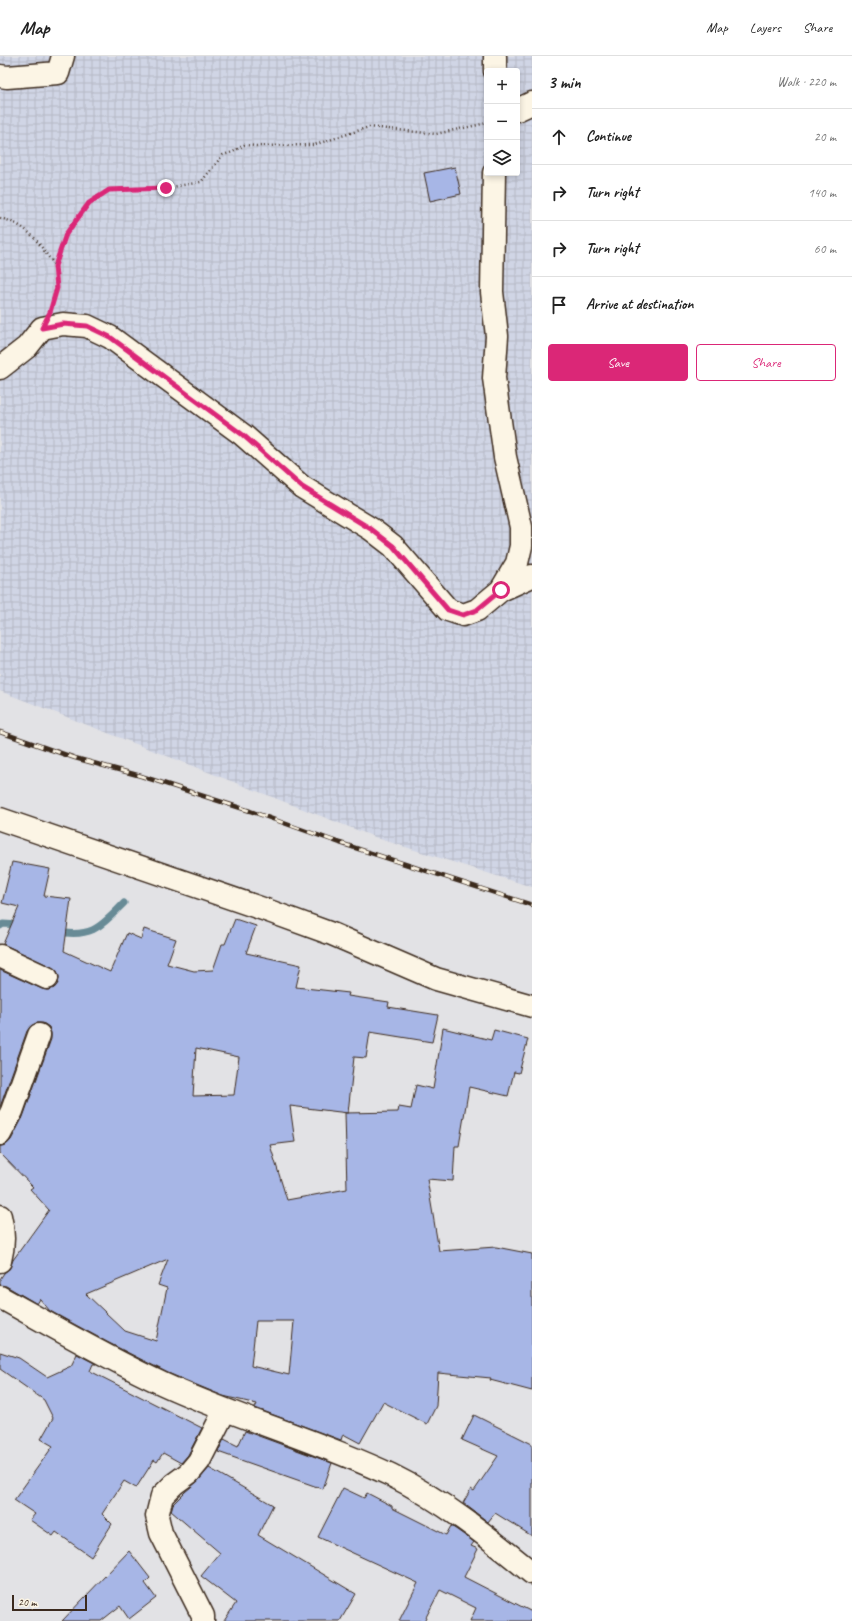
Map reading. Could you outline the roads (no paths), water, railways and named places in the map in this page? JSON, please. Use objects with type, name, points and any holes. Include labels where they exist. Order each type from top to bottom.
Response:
[{"type":"street","points":[[0,76],[7,77],[58,73],[63,56]]},
{"type":"street","points":[[495,56],[495,68]]},
{"type":"street","points":[[520,108],[532,102]]},
{"type":"street","points":[[494,176],[492,292],[497,336],[494,378],[505,457],[521,526],[521,546],[517,563],[501,590]]},
{"type":"street","points":[[0,368],[27,347],[42,328],[63,324],[87,326],[110,337],[243,435],[302,487],[377,533],[393,546],[448,610],[463,615],[477,610],[501,590],[532,576]]},
{"type":"street","points":[[0,819],[332,934],[436,979],[532,1006]]},
{"type":"street","points":[[0,956],[47,978]]},
{"type":"street","points":[[0,1134],[12,1111],[39,1035]]},
{"type":"street","points":[[0,1216],[3,1226],[3,1247],[0,1262]]},
{"type":"street","points":[[0,1297],[84,1344],[156,1380],[225,1410],[344,1454],[392,1475],[436,1500],[476,1527],[532,1573]]},
{"type":"street","points":[[203,1621],[203,1616],[161,1533],[157,1516],[162,1496],[174,1484],[189,1473],[199,1461],[225,1410]]},
{"type":"waterway","points":[[58,932],[88,932],[102,924],[124,903]]},
{"type":"waterway","points":[[0,926],[3,924],[20,925]]},
{"type":"railway","points":[[0,732],[75,758],[141,776],[250,811],[340,843],[532,905]]}]
